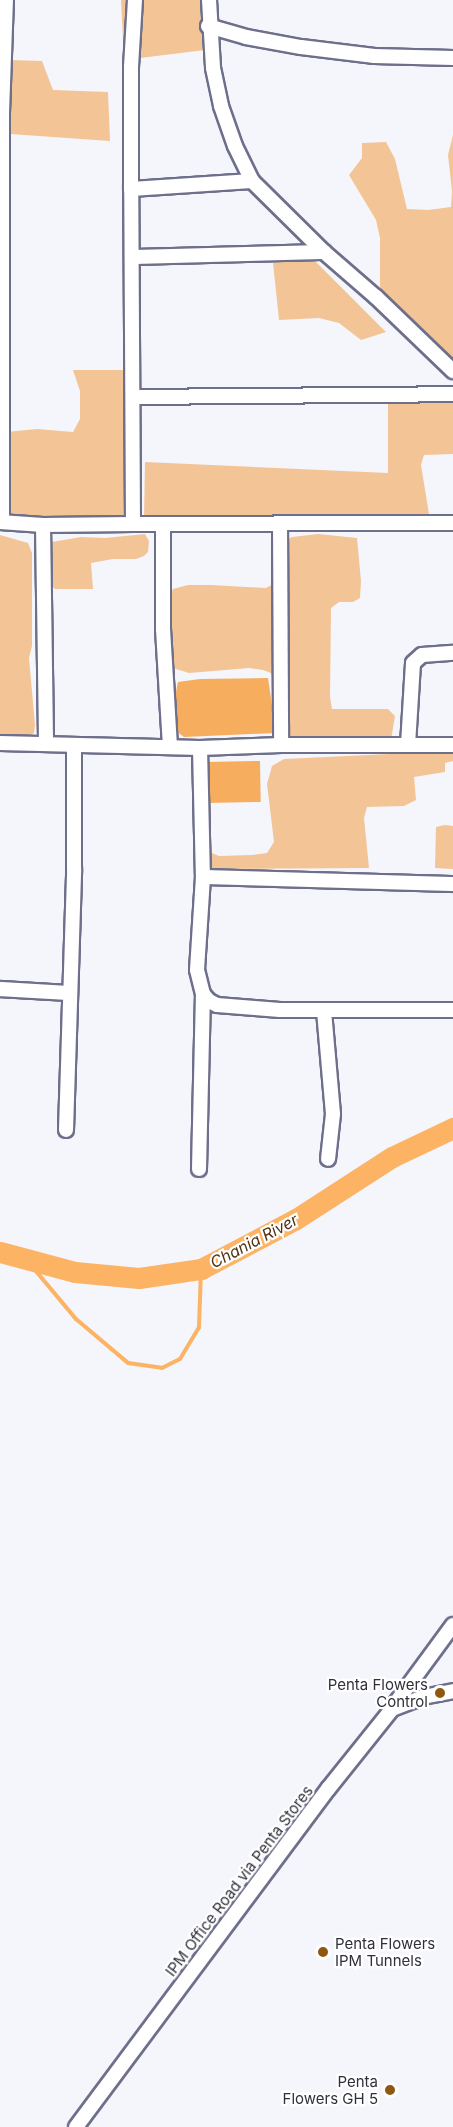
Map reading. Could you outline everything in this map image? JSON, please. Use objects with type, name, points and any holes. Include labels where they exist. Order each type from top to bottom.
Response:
[{"type":"street","points":[[6,0],[2,113],[1,522],[42,525],[453,523]]},
{"type":"street","points":[[133,524],[131,67],[135,0]]},
{"type":"street","points":[[208,0],[208,26],[213,68],[226,125],[252,181],[324,252],[376,297],[453,371]]},
{"type":"street","points":[[208,26],[246,37],[301,47],[375,56],[453,58]]},
{"type":"street","points":[[131,189],[252,181]]},
{"type":"street","points":[[132,257],[324,252]]},
{"type":"street","points":[[133,397],[453,394]]},
{"type":"street","points":[[280,524],[281,744]]},
{"type":"street","points":[[42,525],[46,744]]},
{"type":"street","points":[[163,525],[163,629],[170,746]]},
{"type":"street","points":[[408,745],[413,663],[423,655],[453,653]]},
{"type":"street","points":[[0,742],[200,748],[281,744],[453,745]]},
{"type":"street","points":[[66,1130],[74,869],[74,746]]},
{"type":"street","points":[[199,1169],[203,994],[197,970],[202,877],[200,748]]},
{"type":"street","points":[[202,877],[453,884]]},
{"type":"street","points":[[0,989],[70,993]]},
{"type":"street","points":[[203,994],[217,1005],[324,1011],[453,1010]]},
{"type":"street","points":[[324,1011],[333,1114],[328,1159]]},
{"type":"street","name":"IPM Office Road via Penta Stores","points":[[77,2127],[321,1798],[392,1709],[453,1625]]},
{"type":"street","points":[[392,1709],[423,1697],[453,1691]]},
{"type":"shaded area","points":[[121,0],[201,0],[205,50],[124,60]]},
{"type":"shaded area","points":[[9,60],[42,61],[53,90],[108,92],[110,141],[10,134]]},
{"type":"shaded area","points":[[453,135],[453,370],[391,308],[380,287],[380,238],[376,220],[349,175],[362,158],[362,143],[386,142],[395,159],[407,209],[428,210],[451,207],[452,191],[448,155]]},
{"type":"shaded area","points":[[311,257],[386,332],[361,340],[339,323],[319,318],[279,320],[273,263]]},
{"type":"shaded area","points":[[73,370],[125,370],[125,522],[8,521],[10,491],[6,432],[37,429],[73,432],[80,419],[80,391]]},
{"type":"shaded area","points":[[453,402],[453,454],[424,455],[421,465],[430,520],[144,520],[145,462],[388,473],[388,403]]},
{"type":"shaded area","points":[[145,534],[149,541],[148,552],[144,556],[136,559],[113,559],[91,563],[93,589],[55,589],[48,582],[43,547],[52,542],[81,537],[105,538]]},
{"type":"shaded area","points":[[318,534],[357,538],[361,581],[360,598],[353,602],[339,602],[331,608],[330,697],[332,709],[388,709],[395,716],[391,740],[289,743],[280,732],[276,675],[249,668],[189,673],[173,668],[167,657],[167,601],[173,589],[188,585],[266,588],[277,582],[274,548],[292,537]]},
{"type":"shaded area","points":[[0,535],[28,543],[32,553],[32,646],[29,658],[35,725],[34,733],[23,739],[0,739]]},
{"type":"shaded area","points":[[268,678],[276,733],[184,737],[176,731],[172,711],[178,682],[200,679]]},
{"type":"shaded area","points":[[453,751],[453,761],[445,763],[445,772],[414,777],[416,800],[404,806],[367,807],[364,818],[369,868],[212,869],[207,851],[219,856],[267,853],[274,842],[267,784],[272,766],[284,759]]},
{"type":"shaded area","points":[[260,761],[261,802],[206,803],[205,762]]},
{"type":"shaded area","points":[[453,826],[453,869],[435,868],[436,827]]},
{"type":"waterway","name":"Chania River","points":[[0,1252],[75,1272],[139,1278],[201,1269],[296,1219],[392,1157],[453,1128]]},
{"type":"waterway","points":[[35,1270],[76,1319],[128,1363],[162,1368],[180,1359],[199,1327],[201,1269]]},
{"type":"place","name":"Penta Flowers Control","points":[[440,1693]]},
{"type":"place","name":"Penta Flowers IPM Tunnels","points":[[323,1952]]},
{"type":"place","name":"Penta Flowers GH 5","points":[[390,2090]]}]
